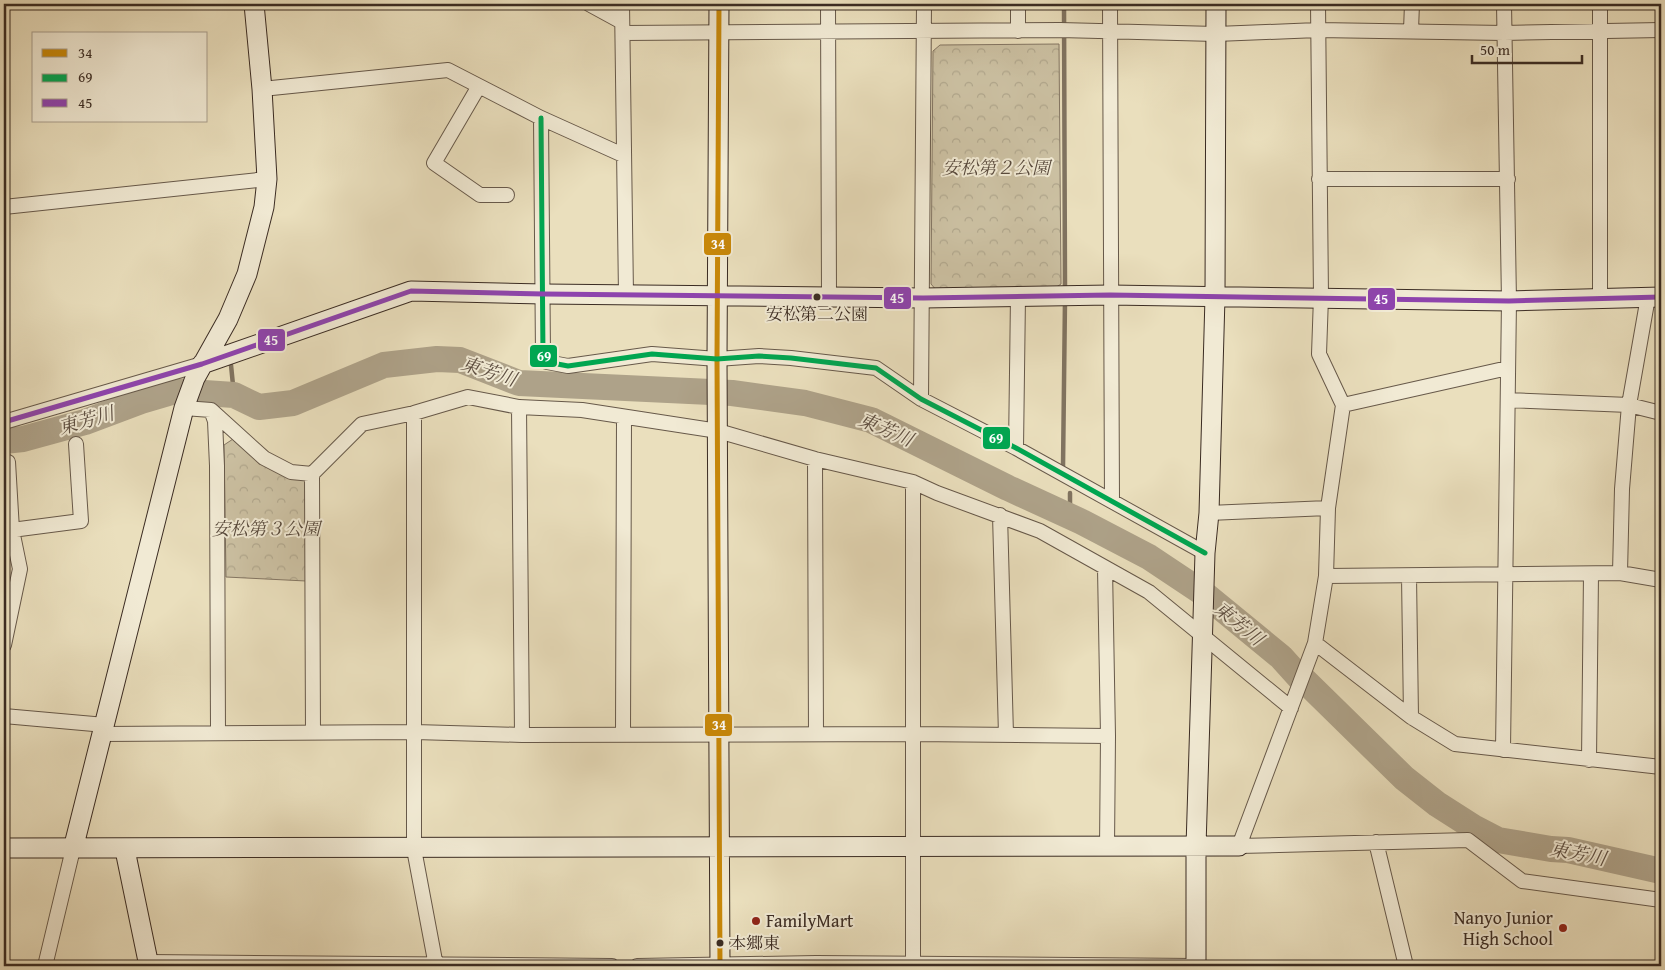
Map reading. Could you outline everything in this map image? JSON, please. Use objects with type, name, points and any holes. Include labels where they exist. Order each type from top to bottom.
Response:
[{"type":"street","points":[[45,966],[185,404],[199,371],[228,319],[246,274],[264,207],[266,179],[262,89],[254,4]]},
{"type":"street","points":[[589,4],[622,27],[719,31],[828,33],[1018,30],[1216,34],[1318,30],[1412,30],[1504,33],[1661,30]]},
{"type":"street","points":[[622,4],[626,295]]},
{"type":"street","points":[[719,4],[719,295],[717,367],[720,965]]},
{"type":"street","points":[[828,4],[829,296]]},
{"type":"street","points":[[921,399],[924,4]]},
{"type":"street","points":[[1018,4],[1018,30]]},
{"type":"street","points":[[1110,4],[1112,501]]},
{"type":"street","points":[[637,966],[817,964],[1196,966],[1196,847],[1215,297],[1216,4]]},
{"type":"street","points":[[1239,846],[1315,643],[1326,576],[1328,508],[1343,405],[1319,354],[1321,297],[1318,4]]},
{"type":"street","points":[[1412,4],[1412,30]]},
{"type":"street","points":[[1503,750],[1509,301],[1504,4]]},
{"type":"street","points":[[1600,4],[1600,298]]},
{"type":"street","points":[[262,89],[448,70],[541,118],[623,155]]},
{"type":"street","points":[[478,86],[434,163],[480,195],[507,195]]},
{"type":"street","points":[[541,118],[544,294],[543,355],[547,362],[568,366],[652,354],[717,367],[759,356],[876,368],[921,399],[1016,448],[1205,553]]},
{"type":"street","points":[[4,207],[266,179]]},
{"type":"street","points":[[1319,179],[1508,179]]},
{"type":"street","points":[[4,422],[199,371],[411,291],[923,298],[1110,294],[1509,301],[1655,297],[1629,404],[1622,489],[1620,573]]},
{"type":"street","points":[[1016,448],[1018,296]]},
{"type":"street","points":[[1343,405],[1508,368]]},
{"type":"street","points":[[313,733],[312,474],[362,424],[414,413],[468,396],[519,407],[582,410],[624,418],[718,429],[814,459],[913,482],[937,493],[1040,531],[1149,592],[1291,708]]},
{"type":"street","points":[[1508,400],[1629,404],[1661,413]]},
{"type":"street","points":[[185,404],[211,410],[264,458],[291,472],[312,474]]},
{"type":"street","points":[[519,407],[522,735]]},
{"type":"street","points":[[211,410],[216,421],[217,466],[218,732]]},
{"type":"street","points":[[414,413],[414,849],[436,966]]},
{"type":"street","points":[[623,734],[624,418]]},
{"type":"street","points":[[12,530],[81,521],[76,444]]},
{"type":"street","points":[[814,459],[816,734]]},
{"type":"street","points":[[4,645],[20,569],[12,530],[8,462]]},
{"type":"street","points":[[913,482],[913,965]]},
{"type":"street","points":[[1209,513],[1328,508]]},
{"type":"street","points":[[1000,515],[1006,735]]},
{"type":"street","points":[[1105,568],[1108,736],[1107,848]]},
{"type":"street","points":[[1326,576],[1620,573],[1661,580]]},
{"type":"street","points":[[1589,760],[1591,574]]},
{"type":"street","points":[[1409,576],[1411,718]]},
{"type":"street","points":[[1315,643],[1411,718],[1455,744],[1661,768]]},
{"type":"street","points":[[4,716],[104,729],[218,732],[415,732],[522,735],[912,734],[1108,736]]},
{"type":"street","points":[[4,848],[125,850],[1107,848],[1468,840],[1522,881],[1661,900]]},
{"type":"street","points":[[1376,842],[1406,966]]},
{"type":"street","points":[[125,850],[148,964],[612,966]]},
{"type":"green space","name":"安松第２公園","points":[[1059,44],[1061,284],[1052,290],[937,291],[931,284],[933,51],[940,45]]},
{"type":"green space","name":"安松第３公園","points":[[233,439],[266,466],[284,475],[307,481],[306,581],[226,577],[224,445]]},
{"type":"waterway","points":[[1064,4],[1065,292]]},
{"type":"waterway","points":[[1063,467],[1065,300]]},
{"type":"waterway","name":"東芳川","points":[[4,441],[23,439],[85,422],[141,401],[175,391],[234,395],[259,407],[293,403],[384,365],[437,359],[460,360],[519,383],[732,393],[805,403],[871,420],[1008,488],[1082,522],[1149,557],[1203,593],[1281,657],[1299,677],[1404,778],[1437,804],[1473,827],[1498,840],[1568,850],[1661,871]]},
{"type":"waterway","points":[[231,365],[234,395]]},
{"type":"waterway","points":[[1070,493],[1070,516]]},
{"type":"transit line","name":"34","points":[[719,4],[717,359],[720,966]]},
{"type":"transit line","name":"69","points":[[541,118],[543,355],[547,362],[568,366],[652,354],[717,359],[759,356],[876,368],[921,399],[1016,448],[1205,553]]},
{"type":"transit line","name":"45","points":[[4,422],[202,364],[411,291],[923,298],[1110,295],[1509,301],[1661,297]]},
{"type":"place","name":"安松第二公園","points":[[817,297]]},
{"type":"place","name":"FamilyMart","points":[[756,921]]},
{"type":"place","name":"Nanyo Junior High School","points":[[1563,928]]},
{"type":"place","name":"本郷東","points":[[720,943]]}]
